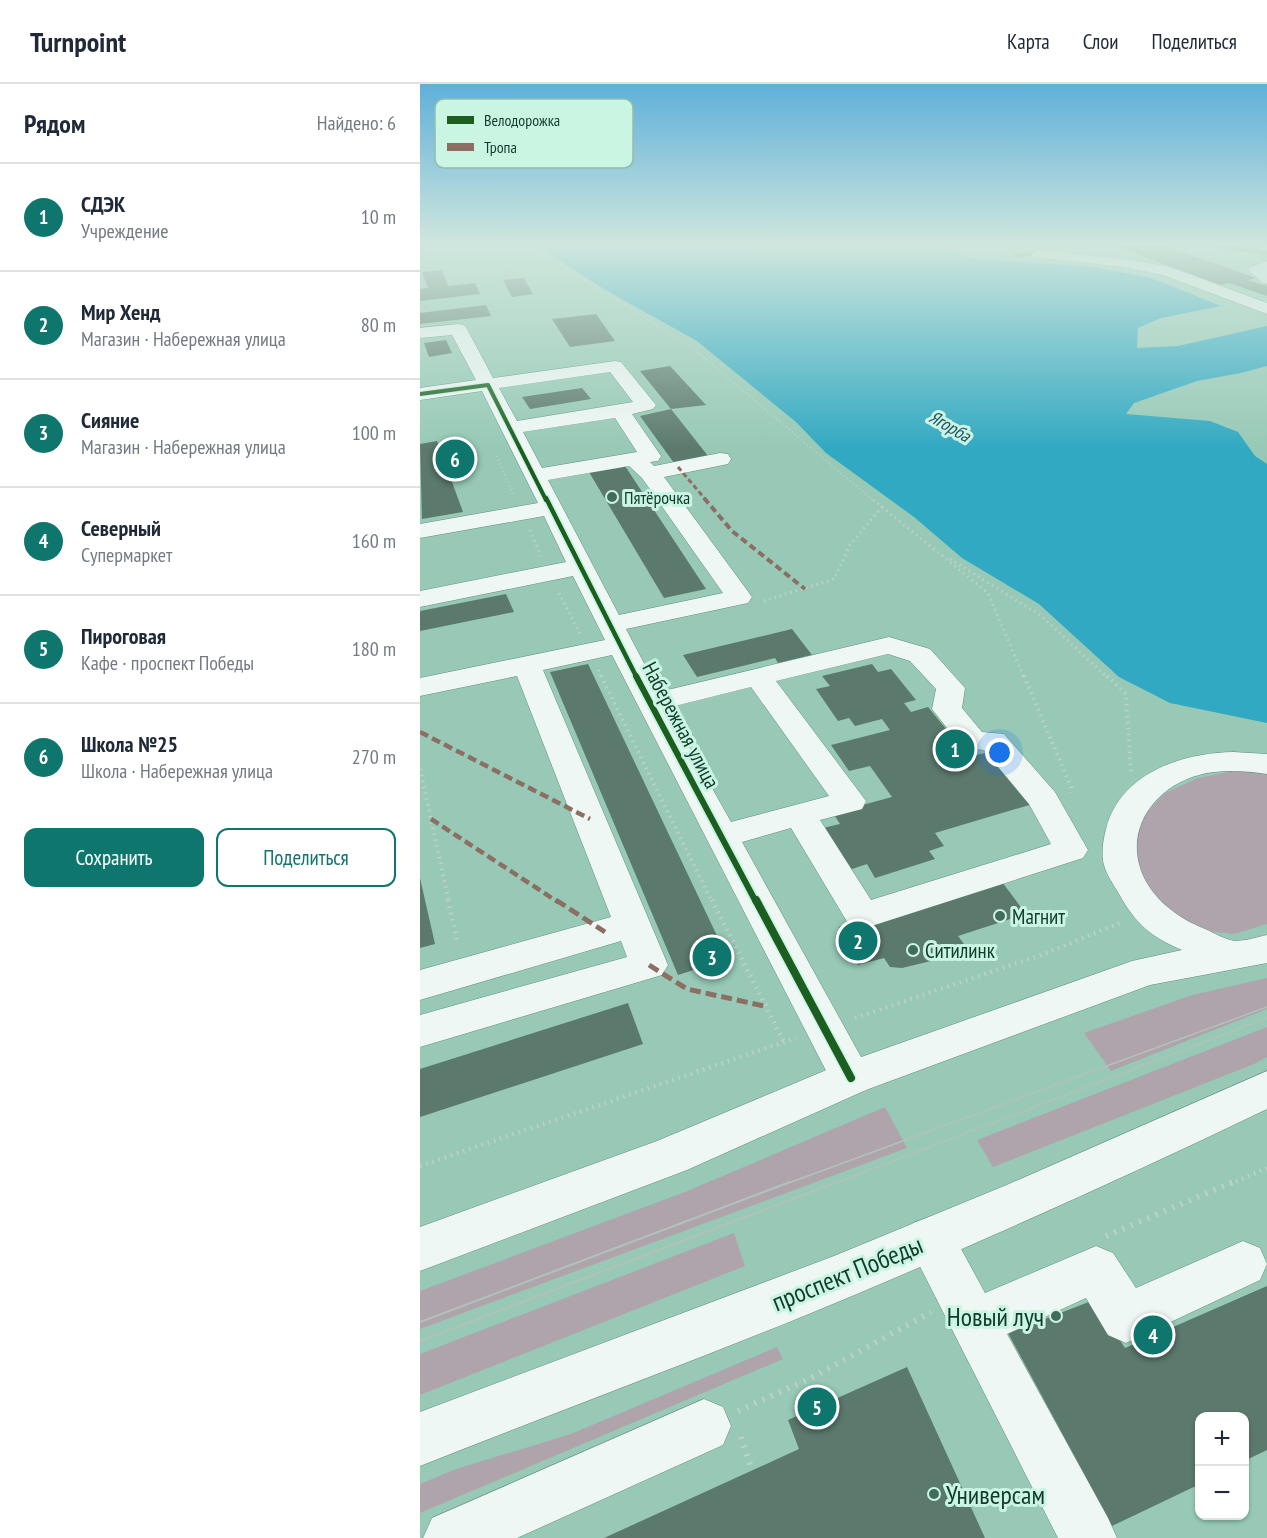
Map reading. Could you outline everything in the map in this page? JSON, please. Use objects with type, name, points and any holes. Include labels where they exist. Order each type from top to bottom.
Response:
[{"type":"main road","name":"Набережная улица","points":[[420,333],[458,329],[488,385],[502,437],[534,476],[536,510],[580,567],[650,703],[851,1078]]},
{"type":"main road","points":[[420,394],[615,366],[646,405],[620,411],[568,411],[502,437]]},
{"type":"main road","points":[[620,411],[650,456],[641,466]]},
{"type":"main road","points":[[534,476],[720,459]]},
{"type":"main road","points":[[420,687],[589,652],[615,635],[739,597],[641,466]]},
{"type":"main road","points":[[420,531],[536,510]]},
{"type":"main road","points":[[420,599],[580,567]]},
{"type":"main road","points":[[650,703],[889,645],[920,655],[951,688],[947,709],[974,741],[993,741],[1043,799],[1071,850],[862,916],[800,815]]},
{"type":"main road","points":[[420,1031],[649,965],[527,665]]},
{"type":"main road","points":[[721,836],[850,801],[759,678]]},
{"type":"main road","points":[[1252,953],[1162,925],[1142,899],[1122,866],[1120,833],[1130,808],[1150,787],[1177,771],[1210,764],[1250,762],[1267,764]]},
{"type":"main road","points":[[420,985],[634,924]]},
{"type":"main road","points":[[1146,971],[1162,925]]},
{"type":"main road","points":[[420,1249],[671,1156],[851,1078],[1146,971],[1252,953]]},
{"type":"main road","name":"проспект Победы","points":[[420,1439],[782,1300],[930,1239],[1176,1133],[1267,1089]]},
{"type":"main road","points":[[930,1239],[1088,1538]]},
{"type":"main road","points":[[975,1323],[1096,1269],[1126,1318],[1243,1264]]},
{"type":"main road","points":[[452,1538],[728,1424]]},
{"type":"path","points":[[502,437],[536,510],[549,573],[784,1042]]},
{"type":"path","points":[[882,507],[988,592],[1071,787],[1071,850]]},
{"type":"path","points":[[934,549],[1040,615],[1126,694],[1131,774],[1140,770]]},
{"type":"path","points":[[420,770],[457,941]]},
{"type":"path","points":[[420,1167],[1044,954],[1123,923],[1117,914]]},
{"type":"path","points":[[728,1424],[752,1471]]},
{"type":"shaded area","points":[[1228,772],[1267,772],[1267,924],[1234,934],[1199,930],[1150,896],[1134,857],[1137,834],[1146,813],[1165,793],[1198,778]]},
{"type":"shaded area","points":[[1267,978],[1267,1009],[1111,1071],[1084,1033],[1192,995]]},
{"type":"shaded area","points":[[1267,1027],[1267,1057],[1254,1064],[993,1167],[977,1140]]},
{"type":"shaded area","points":[[885,1107],[907,1148],[420,1329],[420,1291],[685,1192]]},
{"type":"shaded area","points":[[734,1233],[745,1266],[420,1395],[420,1354]]},
{"type":"shaded area","points":[[777,1347],[783,1359],[420,1513],[420,1484],[456,1469],[571,1434]]},
{"type":"water","name":"Ягорба","points":[[647,313],[1187,313],[1161,318],[1138,328],[1137,348],[1178,346],[1267,326],[1267,366],[1197,381],[1134,403],[1126,414],[1210,421],[1238,432],[1255,456],[1267,464],[1267,723],[1170,703],[1119,677],[1039,604],[962,558],[914,517],[826,453],[796,422],[697,341]]},
{"type":"building","points":[[420,313],[490,313],[491,316],[420,324]]},
{"type":"building","points":[[596,314],[615,341],[570,347],[552,319]]},
{"type":"building","points":[[446,340],[452,353],[429,357],[424,343]]},
{"type":"building","points":[[670,366],[706,405],[671,409],[640,371]]},
{"type":"building","points":[[582,388],[591,399],[530,409],[522,397]]},
{"type":"building","points":[[671,409],[708,456],[674,463],[640,416]]},
{"type":"building","points":[[437,441],[463,512],[422,519],[420,444]]},
{"type":"building","points":[[625,466],[706,589],[664,598],[589,472]]},
{"type":"building","points":[[506,594],[514,612],[420,631],[420,611]]},
{"type":"building","points":[[792,629],[812,655],[778,663],[775,658],[697,677],[683,655]]},
{"type":"building","points":[[588,664],[728,959],[678,975],[550,672]]},
{"type":"building","points":[[872,664],[878,672],[891,669],[916,700],[904,703],[911,712],[928,707],[969,757],[992,751],[1036,803],[935,833],[944,846],[929,851],[935,859],[875,878],[867,864],[849,870],[823,828],[840,824],[833,813],[892,797],[870,766],[849,771],[831,745],[890,730],[882,719],[855,726],[849,718],[838,721],[816,689],[830,686],[822,676]]},
{"type":"building","points":[[420,878],[435,944],[420,948]]},
{"type":"building","points":[[999,878],[1026,914],[958,936],[964,944],[931,961],[902,968],[890,967],[884,958],[858,965],[839,927]]},
{"type":"building","points":[[628,1003],[643,1044],[420,1117],[420,1069]]},
{"type":"building","points":[[1267,1286],[1267,1450],[1249,1459],[1249,1412],[1195,1412],[1195,1486],[1112,1526],[1008,1333],[1094,1300],[1125,1348]]},
{"type":"building","points":[[907,1367],[985,1538],[604,1538],[799,1449],[788,1420]]},
{"type":"tram line","points":[[786,1184],[1267,1007]]},
{"type":"tram line","points":[[833,1184],[1267,1018]]},
{"type":"tram line","points":[[420,1322],[790,1182]]},
{"type":"tram line","points":[[420,1341],[837,1182]]},
{"type":"marked path","points":[[678,467],[732,531],[805,589]]},
{"type":"marked path","points":[[420,732],[590,819]]},
{"type":"marked path","points":[[431,819],[605,932]]},
{"type":"marked path","points":[[649,965],[687,989],[764,1006]]},
{"type":"cycle path","points":[[420,394],[488,385],[650,703],[851,1078]]},
{"type":"place","name":"Школа №25","points":[[455,459]]},
{"type":"place","name":"Пятёрочка","points":[[612,497]]},
{"type":"place","name":"СДЭК","points":[[955,749]]},
{"type":"place","name":"Магнит","points":[[1000,916]]},
{"type":"place","name":"Мир Хенд","points":[[858,941]]},
{"type":"place","name":"Ситилинк","points":[[913,950]]},
{"type":"place","name":"Сияние","points":[[712,957]]},
{"type":"place","name":"Новый луч","points":[[1056,1316]]},
{"type":"place","name":"Северный","points":[[1153,1335]]},
{"type":"place","name":"Пироговая","points":[[817,1407]]},
{"type":"place","name":"Универсам","points":[[934,1494]]}]
